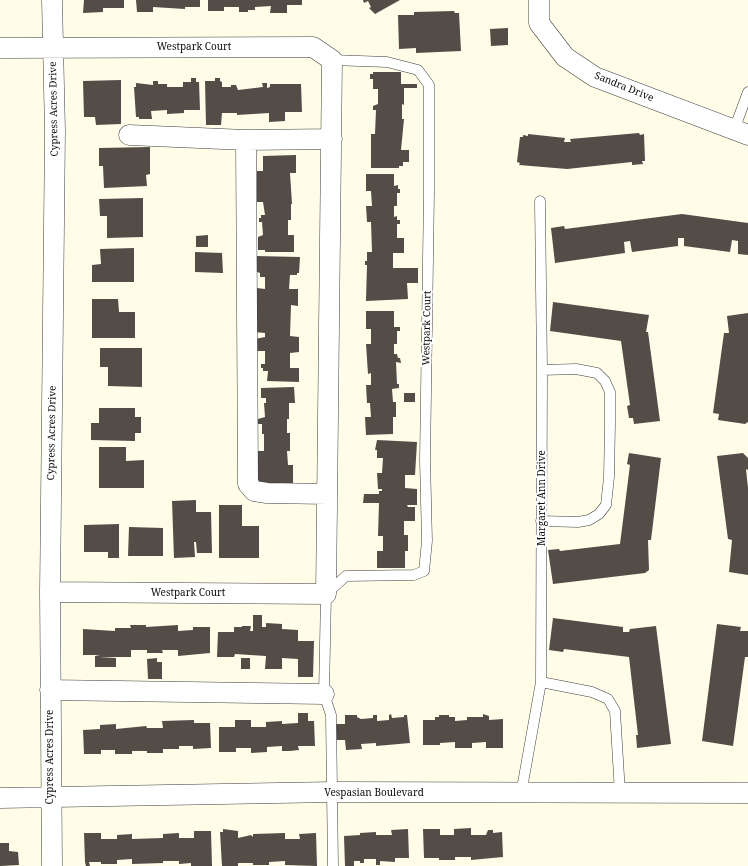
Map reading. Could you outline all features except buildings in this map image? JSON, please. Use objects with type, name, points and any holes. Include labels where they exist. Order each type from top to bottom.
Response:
[{"type":"street","name":"Cypress Acres Drive","points":[[52,0],[56,131],[50,592],[50,797],[52,866]]},
{"type":"street","name":"Sandra Drive","points":[[539,0],[539,23],[565,57],[595,77],[741,132]]},
{"type":"street","name":"Westpark Court","points":[[0,48],[313,47],[332,60]]},
{"type":"street","points":[[326,594],[332,60]]},
{"type":"street","points":[[129,135],[246,140],[332,139]]},
{"type":"street","points":[[246,140],[248,484],[254,491],[267,493],[327,494]]},
{"type":"street","name":"Westpark Court","points":[[50,592],[326,594]]},
{"type":"street","points":[[50,690],[324,694]]},
{"type":"street","name":"Vespasian Boulevard","points":[[0,798],[332,792],[521,794],[748,793]]},
{"type":"lane","name":"Westpark Court","points":[[326,594],[346,576],[414,575],[424,571],[427,541],[425,460],[430,192],[428,85],[418,70],[395,64],[387,62],[332,60]]},
{"type":"lane","points":[[741,132],[748,92]]},
{"type":"lane","name":"Margaret Ann Drive","points":[[521,794],[541,682],[542,370],[540,201]]},
{"type":"lane","points":[[541,521],[578,522],[589,520],[600,514],[606,505],[610,477],[610,392],[605,380],[597,373],[576,369],[542,370]]},
{"type":"lane","points":[[326,594],[324,694],[331,715],[333,866]]},
{"type":"lane","points":[[541,682],[592,692],[608,699],[615,711],[620,794]]}]
